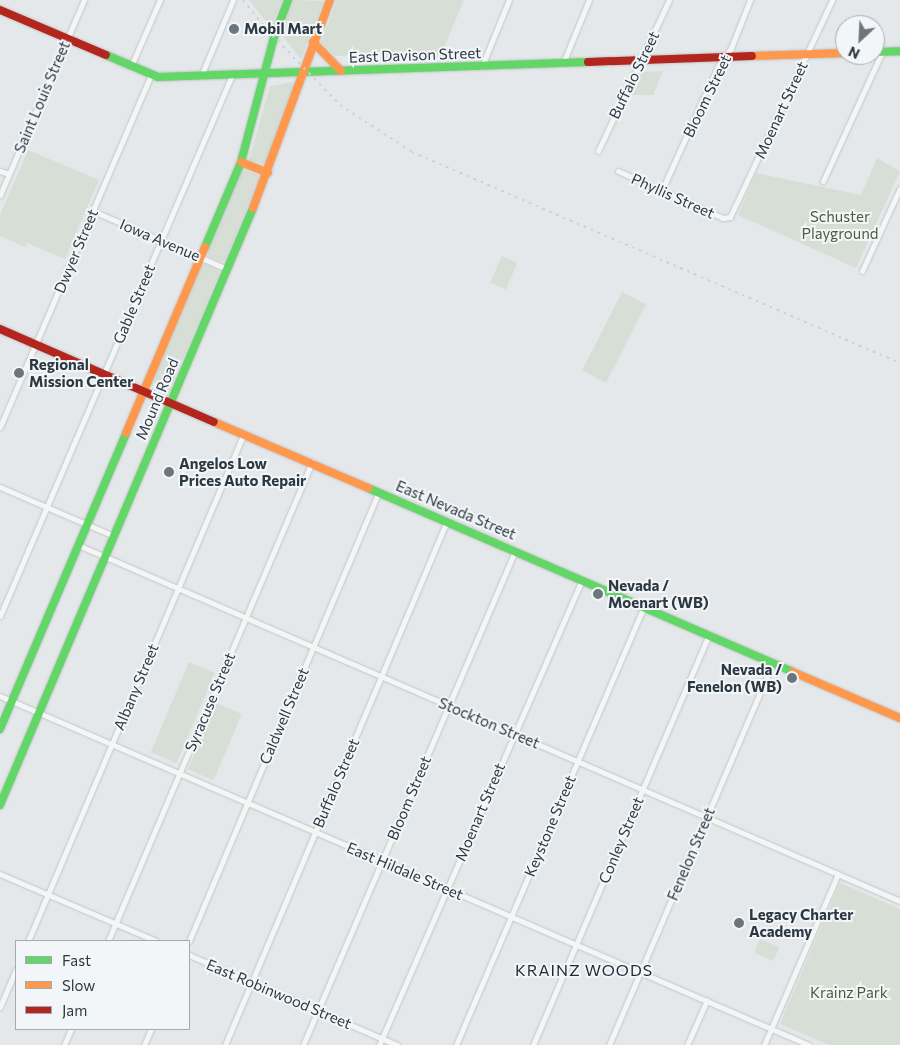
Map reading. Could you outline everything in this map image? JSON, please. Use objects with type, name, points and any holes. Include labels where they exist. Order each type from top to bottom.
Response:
[{"type":"main road","name":"Mound Road","points":[[0,729],[241,162],[274,37],[288,0]]},
{"type":"main road","name":"Mound Road","points":[[0,805],[268,173],[313,42],[330,0]]},
{"type":"main road","name":"East Davison Street","points":[[0,10],[151,75],[168,78],[835,54]]},
{"type":"main road","points":[[313,42],[341,71]]},
{"type":"main road","points":[[885,52],[900,51]]},
{"type":"main road","points":[[241,162],[268,173]]},
{"type":"main road","name":"East Nevada Street","points":[[0,329],[312,462],[900,718]]},
{"type":"street","name":"Saint Louis Street","points":[[0,195],[84,0]]},
{"type":"street","points":[[131,66],[160,0]]},
{"type":"street","points":[[201,76],[233,0]]},
{"type":"street","points":[[482,66],[509,0]]},
{"type":"street","points":[[563,64],[589,0]]},
{"type":"street","name":"Buffalo Street","points":[[598,151],[642,61],[669,0]]},
{"type":"street","name":"Bloom Street","points":[[662,190],[740,26],[750,0]]},
{"type":"street","name":"Moenart Street","points":[[728,218],[832,0]]},
{"type":"street","points":[[823,181],[872,65]]},
{"type":"street","name":"Dwyer Street","points":[[0,427],[151,75]]},
{"type":"street","name":"Gable Street","points":[[0,616],[232,75]]},
{"type":"street","points":[[0,171],[9,174]]},
{"type":"street","name":"Phyllis Street","points":[[618,171],[728,218]]},
{"type":"street","points":[[862,271],[897,200],[900,188]]},
{"type":"street","name":"Iowa Avenue","points":[[93,211],[227,269]]},
{"type":"street","name":"Albany Street","points":[[28,940],[244,433]]},
{"type":"street","name":"Syracuse Street","points":[[108,940],[312,462]]},
{"type":"street","points":[[0,487],[114,536]]},
{"type":"street","name":"Caldwell Street","points":[[188,940],[380,492]]},
{"type":"street","name":"Buffalo Street","points":[[225,1045],[447,521]]},
{"type":"street","name":"Stockton Street","points":[[78,545],[900,901]]},
{"type":"street","name":"Bloom Street","points":[[303,1045],[516,551]]},
{"type":"street","name":"Moenart Street","points":[[379,1045],[582,580]]},
{"type":"street","name":"Keystone Street","points":[[456,1045],[644,606]]},
{"type":"street","name":"Conley Street","points":[[532,1045],[709,634]]},
{"type":"street","name":"Fenelon Street","points":[[609,1045],[774,662]]},
{"type":"street","name":"East Hildale Street","points":[[0,696],[809,1045]]},
{"type":"street","points":[[0,874],[154,940]]},
{"type":"street","points":[[764,1045],[838,874]]},
{"type":"street","name":"East Robinwood Street","points":[[190,955],[397,1045]]},
{"type":"street","points":[[0,1006],[15,971]]},
{"type":"street","points":[[687,1045],[707,1000]]},
{"type":"street","points":[[64,1045],[71,1030]]},
{"type":"street","points":[[144,1045],[151,1030]]},
{"type":"green space","points":[[249,0],[282,0],[271,28]]},
{"type":"green space","points":[[294,0],[324,1],[301,59],[280,33]]},
{"type":"green space","points":[[337,0],[464,0],[440,57],[390,59],[389,55],[335,56],[321,43]]},
{"type":"green space","points":[[663,71],[653,95],[631,95],[641,72]]},
{"type":"green space","points":[[293,82],[294,88],[265,164],[249,160],[270,86]]},
{"type":"green space","points":[[28,150],[99,180],[65,259],[27,243],[25,247],[0,236],[0,215]]},
{"type":"green space","name":"Schuster Playground","points":[[877,158],[900,171],[856,268],[738,215],[756,173],[861,195]]},
{"type":"green space","points":[[244,170],[258,175],[259,180],[225,260],[221,262],[209,257],[207,251],[241,171]]},
{"type":"green space","points":[[502,256],[518,263],[506,289],[490,282]]},
{"type":"green space","points":[[205,264],[218,269],[219,274],[169,392],[151,385],[201,265]]},
{"type":"green space","points":[[622,292],[646,304],[606,383],[582,370]]},
{"type":"green space","points":[[189,662],[215,673],[176,763],[151,752]]},
{"type":"green space","points":[[216,703],[242,714],[214,780],[188,769]]},
{"type":"green space","name":"Krainz Park","points":[[840,883],[900,909],[900,1045],[829,1045],[780,1024]]},
{"type":"green space","points":[[760,939],[779,947],[773,961],[754,953]]},
{"type":"railway","points":[[243,0],[267,30],[340,105],[412,152],[900,363]]},
{"type":"traffic: fast","points":[[205,247],[241,162],[274,37],[288,0]]},
{"type":"traffic: fast","points":[[885,52],[900,51]]},
{"type":"traffic: fast","points":[[106,55],[158,77],[588,62]]},
{"type":"traffic: fast","points":[[0,805],[253,208]]},
{"type":"traffic: fast","points":[[0,729],[126,433]]},
{"type":"traffic: fast","points":[[368,488],[793,672]]},
{"type":"traffic: slow","points":[[253,208],[330,0]]},
{"type":"traffic: slow","points":[[313,42],[341,71]]},
{"type":"traffic: slow","points":[[752,56],[835,53]]},
{"type":"traffic: slow","points":[[241,162],[268,173]]},
{"type":"traffic: slow","points":[[126,433],[205,247]]},
{"type":"traffic: slow","points":[[214,422],[368,488]]},
{"type":"traffic: slow","points":[[793,672],[900,718]]},
{"type":"traffic: jam","points":[[0,10],[106,55]]},
{"type":"traffic: jam","points":[[588,62],[752,56]]},
{"type":"traffic: jam","points":[[0,329],[214,422]]},
{"type":"place","name":"Mobil Mart","points":[[234,29]]},
{"type":"place","name":"Regional Mission Center","points":[[19,373]]},
{"type":"place","name":"Angelos Low Prices Auto Repair","points":[[169,472]]},
{"type":"place","name":"Nevada / Moenart (WB)","points":[[598,594]]},
{"type":"place","name":"Nevada / Fenelon (WB)","points":[[792,678]]},
{"type":"place","name":"Legacy Charter Academy","points":[[739,923]]},
{"type":"district","name":"KRAINZ WOODS","points":[[584,970]]}]
